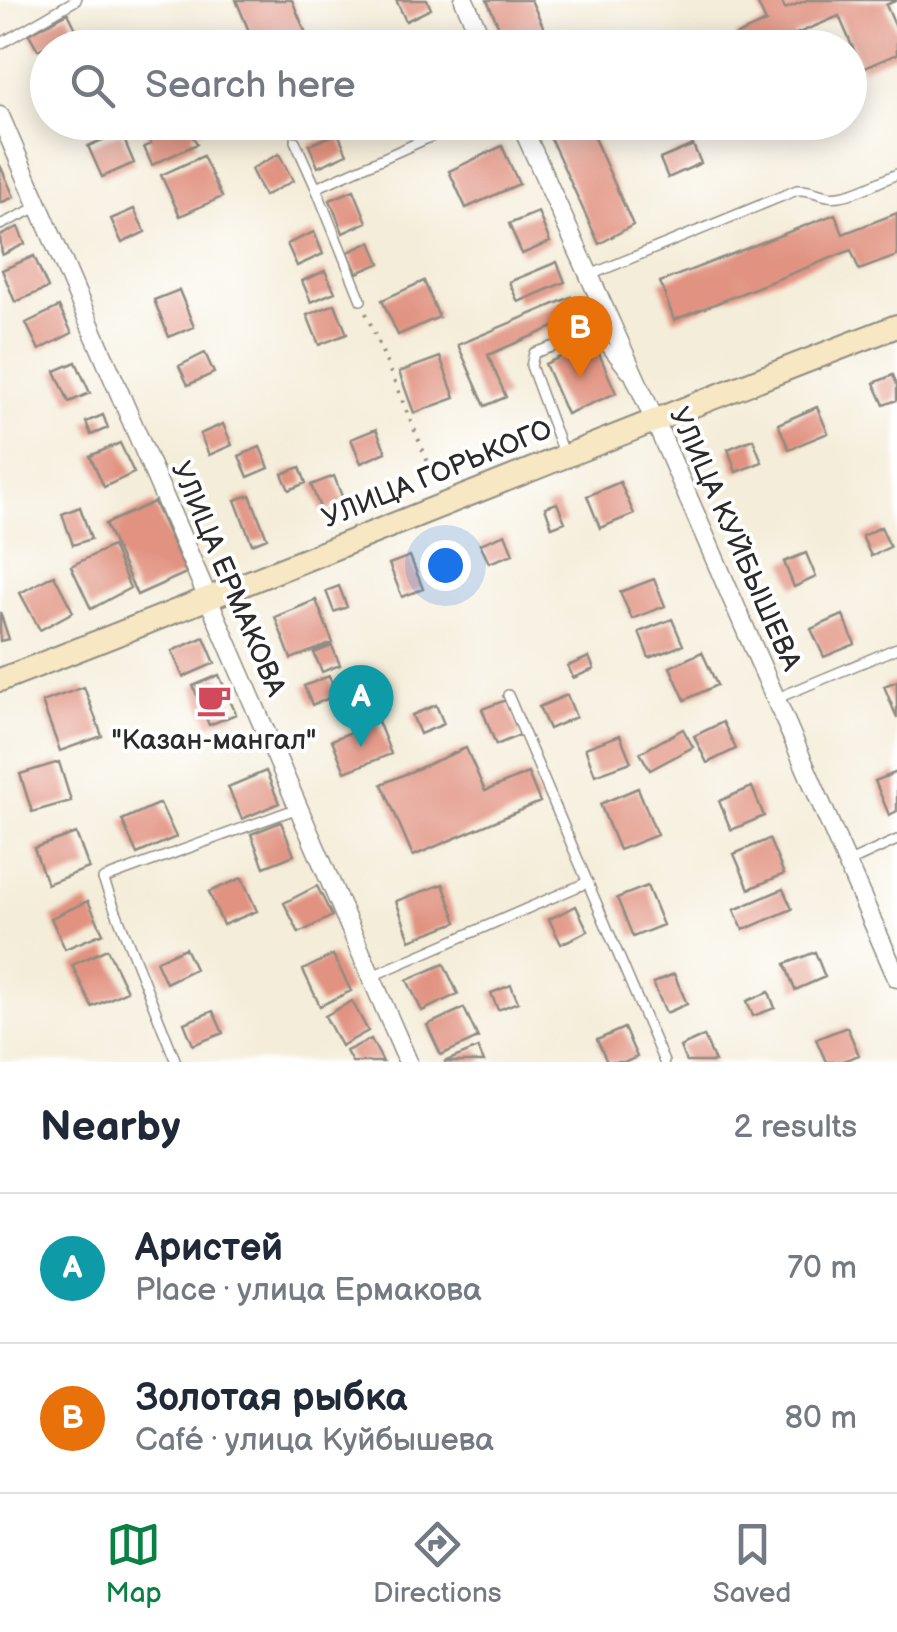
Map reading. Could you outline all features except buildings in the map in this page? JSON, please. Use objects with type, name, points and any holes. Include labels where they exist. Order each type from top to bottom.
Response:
[{"type":"main road","name":"УЛИЦА ГОРЬКОГО","points":[[0,680],[897,326]]},
{"type":"street","points":[[464,0],[478,30]]},
{"type":"street","name":"УЛИЦА ЕРМАКОВА","points":[[0,116],[408,1062]]},
{"type":"street","name":"УЛИЦА КУЙБЫШЕВА","points":[[528,140],[897,978]]},
{"type":"lane","points":[[0,44],[76,0]]},
{"type":"lane","points":[[316,188],[424,140]]},
{"type":"lane","points":[[295,141],[361,300]]},
{"type":"lane","points":[[590,275],[797,190],[809,189],[831,198],[897,174]]},
{"type":"lane","points":[[0,225],[39,207]]},
{"type":"lane","points":[[564,456],[531,366],[534,353],[590,334],[606,348],[643,396]]},
{"type":"lane","points":[[776,699],[897,648]]},
{"type":"lane","points":[[508,695],[664,1062]]},
{"type":"lane","points":[[176,1062],[103,878],[298,808]]},
{"type":"lane","points":[[847,863],[897,840]]},
{"type":"lane","points":[[372,976],[588,882]]},
{"type":"path","points":[[361,300],[444,502]]},
{"type":"place","name":"Золотая рыбка","points":[[580,378]]},
{"type":"place","name":"\"Казан-мангал\"","points":[[214,700]]},
{"type":"place","name":"Аристей","points":[[361,747]]}]
